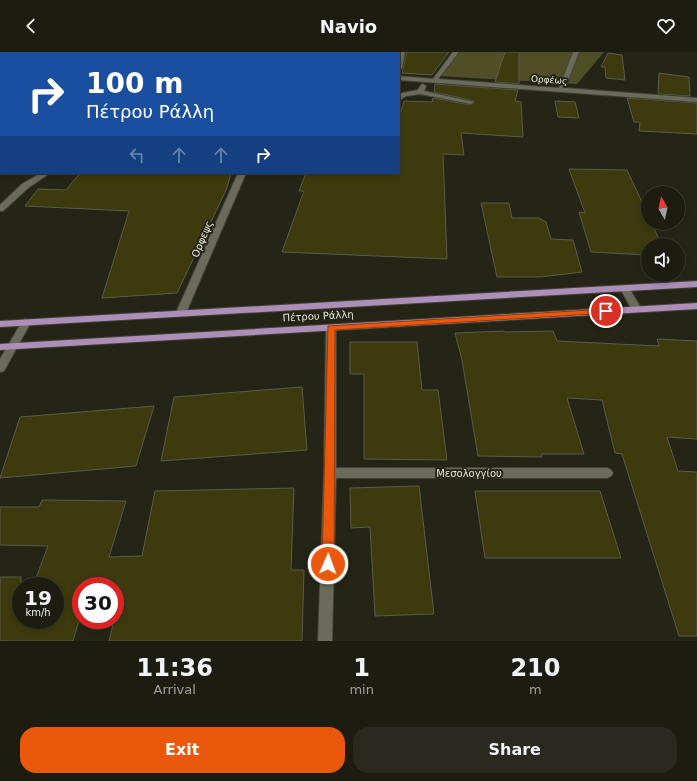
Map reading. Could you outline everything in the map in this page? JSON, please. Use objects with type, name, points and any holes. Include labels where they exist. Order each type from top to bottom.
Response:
[{"type":"main road","name":"Πέτρου Ράλλη","points":[[0,324],[697,284]]},
{"type":"main road","name":"Πέτρου Ράλλη","points":[[0,347],[697,306]]},
{"type":"street","points":[[400,63],[402,52]]},
{"type":"street","points":[[434,81],[456,52]]},
{"type":"street","points":[[562,90],[576,52]]},
{"type":"street","name":"Ορφέως","points":[[400,78],[697,100]]},
{"type":"street","points":[[420,92],[425,80]]},
{"type":"street","points":[[400,98],[404,94],[420,92],[471,102]]},
{"type":"street","points":[[0,209],[25,186],[44,174]]},
{"type":"street","name":"Ορφεψς","points":[[182,313],[242,174]]},
{"type":"street","points":[[625,288],[637,310]]},
{"type":"street","points":[[0,368],[26,322]]},
{"type":"street","points":[[326,641],[330,473],[331,328]]},
{"type":"street","name":"Μεσολογγίου","points":[[330,473],[607,473]]},
{"type":"shaded area","points":[[457,52],[604,52],[577,84],[438,76]]},
{"type":"building","points":[[407,52],[449,52],[432,75],[402,73]]},
{"type":"building","points":[[505,52],[519,52],[519,84],[495,82]]},
{"type":"building","points":[[608,53],[622,55],[625,80],[606,78],[605,67],[601,67]]},
{"type":"building","points":[[659,73],[689,77],[690,96],[658,94]]},
{"type":"building","points":[[435,84],[518,90],[515,101],[521,102],[523,137],[461,133],[464,155],[443,154],[447,259],[282,252],[304,191],[299,191],[306,174],[400,174],[400,112],[404,101],[432,102],[433,98],[471,105],[475,102],[434,92]]},
{"type":"building","points":[[627,98],[697,103],[697,134],[639,131],[640,122],[634,122]]},
{"type":"building","points":[[555,101],[575,102],[579,118],[558,117]]},
{"type":"building","points":[[569,169],[627,170],[641,200],[641,230],[655,230],[658,238],[641,238],[641,255],[591,252],[579,212],[585,213]]},
{"type":"building","points":[[79,174],[231,174],[227,188],[177,293],[102,298],[129,211],[25,206],[38,189],[66,190]]},
{"type":"building","points":[[481,203],[509,203],[512,218],[539,218],[546,222],[551,239],[573,240],[582,272],[540,277],[497,277]]},
{"type":"building","points":[[553,331],[557,341],[659,346],[657,339],[697,341],[697,439],[667,437],[678,471],[697,472],[697,636],[679,636],[622,454],[615,453],[602,400],[567,398],[584,454],[542,454],[542,457],[478,456],[462,360],[455,333]]},
{"type":"building","points":[[350,342],[417,342],[422,390],[438,390],[447,460],[364,459],[364,374],[350,374]]},
{"type":"building","points":[[302,387],[307,450],[161,461],[174,397]]},
{"type":"building","points":[[154,406],[136,466],[0,478],[20,417]]},
{"type":"building","points":[[419,486],[434,614],[375,616],[370,527],[351,528],[350,488]]},
{"type":"building","points":[[294,488],[291,570],[304,570],[302,641],[109,641],[112,629],[124,629],[124,577],[72,577],[72,629],[76,629],[73,641],[0,641],[0,577],[12,577],[12,629],[64,629],[64,577],[36,577],[48,546],[0,545],[0,507],[39,507],[42,500],[126,501],[109,557],[142,556],[155,491]]},
{"type":"building","points":[[475,491],[600,491],[621,558],[485,558]]},
{"type":"route","points":[[328,564],[331,328],[606,311]]}]
